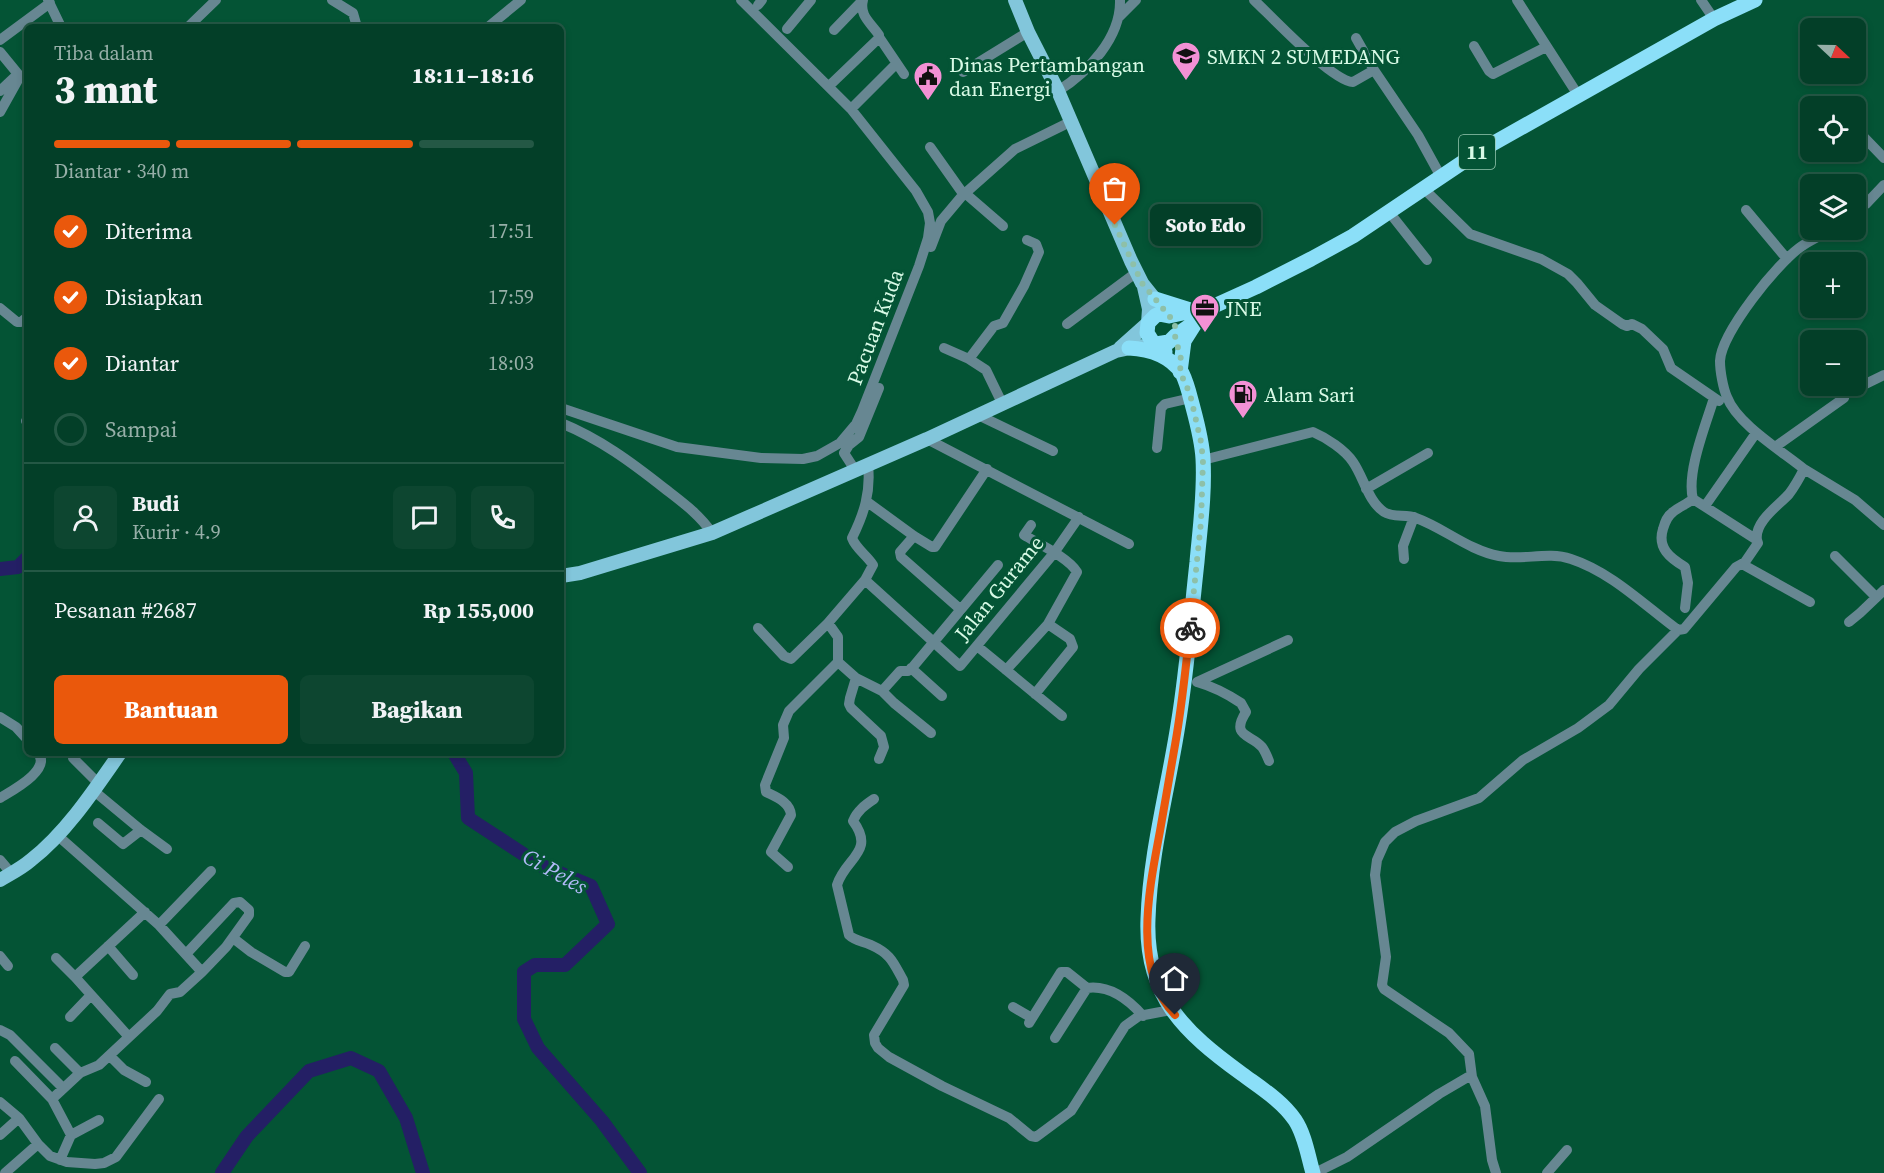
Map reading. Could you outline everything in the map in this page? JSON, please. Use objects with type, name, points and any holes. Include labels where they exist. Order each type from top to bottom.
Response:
[{"type":"highway","name":"11","points":[[1156,344],[1165,344],[1197,315],[1353,236],[1440,175],[1478,152],[1714,19],[1755,0]]},
{"type":"highway","points":[[1145,288],[1197,315],[1184,341],[1178,365]]},
{"type":"highway","name":"11","points":[[1148,323],[1160,314],[1197,315]]},
{"type":"highway","points":[[1169,316],[1176,327],[1178,365],[1191,398],[1203,460],[1191,680],[1151,884],[1148,920],[1152,973],[1171,1010],[1192,1032],[1221,1058],[1283,1106],[1296,1122],[1303,1136],[1314,1173]]},
{"type":"highway","points":[[1148,323],[1149,338],[1178,365]]},
{"type":"highway","points":[[1125,346],[1153,351],[1178,365]]},
{"type":"main road","points":[[564,576],[580,573],[712,533],[927,439],[1125,346],[1148,323],[1149,309],[1145,288],[1015,0]]},
{"type":"main road","points":[[1145,288],[1169,316]]},
{"type":"main road","points":[[1125,346],[1141,320],[1145,288]]},
{"type":"main road","points":[[1125,346],[1156,344]]},
{"type":"main road","points":[[6,877],[32,860],[57,835],[118,756]]},
{"type":"street","points":[[191,24],[216,0]]},
{"type":"street","points":[[332,0],[353,13],[356,24]]},
{"type":"street","points":[[492,24],[521,0]]},
{"type":"street","name":"Pacuan Kuda","points":[[564,409],[659,442],[711,453],[803,459],[817,456],[840,443],[856,424],[882,364],[928,238],[930,223],[928,212],[916,191],[851,109],[741,0]]},
{"type":"street","points":[[787,29],[811,0]]},
{"type":"street","points":[[1119,17],[1120,0]]},
{"type":"street","points":[[1058,91],[1078,77],[1093,62],[1104,48],[1119,17],[1136,0]]},
{"type":"street","points":[[1254,0],[1323,65],[1343,80],[1353,82],[1374,70]]},
{"type":"street","points":[[1517,0],[1578,95]]},
{"type":"street","points":[[1701,0],[1714,19]]},
{"type":"street","points":[[0,40],[49,1],[60,24]]},
{"type":"street","points":[[834,30],[861,1]]},
{"type":"street","points":[[861,1],[863,15],[875,29],[904,74]]},
{"type":"street","points":[[963,72],[1028,32]]},
{"type":"street","points":[[829,86],[879,37]]},
{"type":"street","points":[[1356,38],[1374,70],[1418,135],[1440,175]]},
{"type":"street","points":[[1474,46],[1493,74],[1546,47]]},
{"type":"street","points":[[0,52],[22,77]]},
{"type":"street","points":[[851,109],[896,64]]},
{"type":"street","points":[[0,91],[22,77]]},
{"type":"street","points":[[0,112],[22,77]]},
{"type":"street","points":[[758,628],[784,656],[791,659],[828,623],[865,580],[873,565],[855,545],[852,538],[864,514],[870,482],[861,467],[845,456],[846,449],[859,437],[865,426],[940,223],[965,194],[1015,149],[1070,122]]},
{"type":"street","points":[[1866,139],[1884,158]]},
{"type":"street","points":[[930,147],[965,194],[1003,226]]},
{"type":"street","points":[[1866,204],[1884,185]]},
{"type":"street","points":[[1423,188],[1470,234],[1541,259],[1568,274],[1595,305],[1622,324],[1627,326],[1632,324],[1642,329],[1663,349],[1671,368],[1737,412]]},
{"type":"street","points":[[1746,210],[1787,259]]},
{"type":"street","points":[[1389,212],[1427,260]]},
{"type":"street","points":[[969,360],[994,326],[1003,323],[1024,286],[1039,252],[1036,244],[1027,240]]},
{"type":"street","points":[[1812,240],[1787,259],[1769,278],[1729,335],[1720,361],[1727,398],[1756,433],[1804,469],[1861,504],[1884,525]]},
{"type":"street","points":[[1067,324],[1145,288]]},
{"type":"street","points":[[0,308],[17,322],[24,318]]},
{"type":"street","points":[[944,348],[986,370],[1002,403]]},
{"type":"street","points":[[1866,382],[1884,375]]},
{"type":"street","points":[[1775,447],[1837,403],[1840,396]]},
{"type":"street","points":[[1157,448],[1161,408],[1165,404],[1191,398]]},
{"type":"street","points":[[1714,398],[1696,456],[1691,492],[1693,499],[1757,540]]},
{"type":"street","points":[[978,415],[1053,451]]},
{"type":"street","points":[[564,424],[590,436],[627,459],[698,514],[712,533]]},
{"type":"street","points":[[1203,460],[1313,432],[1342,450],[1353,462],[1366,489],[1384,512],[1390,515],[1414,517],[1473,547],[1497,556],[1521,559],[1550,555],[1570,559],[1599,571],[1678,630]]},
{"type":"street","points":[[1705,506],[1756,433]]},
{"type":"street","points":[[927,439],[1129,544]]},
{"type":"street","points":[[1366,489],[1428,453]]},
{"type":"street","points":[[866,501],[914,536],[935,547],[987,469]]},
{"type":"street","points":[[1496,1173],[1492,1160],[1485,1106],[1472,1077],[1469,1054],[1449,1034],[1384,989],[1382,985],[1386,957],[1375,875],[1377,860],[1385,842],[1395,832],[1416,821],[1479,798],[1522,760],[1578,728],[1609,705],[1639,669],[1678,630],[1684,629],[1736,567],[1745,562],[1758,543],[1757,531],[1790,493],[1804,469]]},
{"type":"street","points":[[1685,608],[1688,596],[1685,567],[1671,559],[1664,549],[1661,534],[1665,521],[1673,512],[1693,499]]},
{"type":"street","name":"Jalan Gurame","points":[[865,580],[960,666],[1054,553],[1079,517]]},
{"type":"street","points":[[1404,559],[1403,546],[1414,517]]},
{"type":"street","points":[[1006,670],[1048,624],[1077,572],[1075,568],[1054,553],[1024,535],[1031,525]]},
{"type":"street","points":[[914,536],[900,552],[901,557],[960,609]]},
{"type":"street","points":[[1835,556],[1880,593],[1849,622]]},
{"type":"street","points":[[1742,564],[1810,602]]},
{"type":"street","points":[[882,691],[900,671],[908,671],[911,668],[998,565]]},
{"type":"street","points":[[788,867],[771,852],[791,815],[791,810],[786,804],[766,792],[765,784],[784,738],[783,725],[789,711],[838,662],[838,637],[828,623]]},
{"type":"street","points":[[1035,694],[1073,647],[1070,639],[1048,624]]},
{"type":"street","points":[[1191,680],[1288,640]]},
{"type":"street","points":[[977,646],[1062,716]]},
{"type":"street","points":[[838,662],[856,678],[882,691],[931,733]]},
{"type":"street","points":[[911,668],[942,696]]},
{"type":"street","points":[[856,678],[849,704],[881,736],[884,747],[879,759]]},
{"type":"street","points":[[1191,680],[1210,685],[1220,693],[1241,703],[1246,712],[1241,720],[1242,732],[1245,737],[1261,746],[1269,761]]},
{"type":"street","points":[[0,717],[16,727],[24,736]]},
{"type":"street","points":[[0,798],[33,775],[41,762],[40,756]]},
{"type":"street","points":[[73,758],[96,787],[141,830],[167,849]]},
{"type":"street","points":[[873,799],[864,805],[854,818],[853,821],[859,828],[862,841],[860,849],[837,885],[849,935],[891,957],[903,980],[904,985],[874,1035],[878,1048],[889,1057],[942,1086],[1009,1118],[1031,1136],[1036,1137],[1071,1111],[1125,1026],[1143,1016],[1171,1010]]},
{"type":"street","points":[[98,824],[123,844],[141,830]]},
{"type":"street","points":[[57,835],[159,925],[202,972]]},
{"type":"street","points":[[0,860],[6,877]]},
{"type":"street","points":[[159,925],[211,871]]},
{"type":"street","points":[[52,1099],[80,1073],[93,1068],[110,1056],[157,1011],[170,994],[180,992],[202,972],[233,938],[250,913],[249,910],[238,902],[230,907],[187,953]]},
{"type":"street","points":[[75,977],[145,912]]},
{"type":"street","points":[[233,938],[251,952],[285,972],[289,972],[305,946]]},
{"type":"street","points":[[108,946],[134,975]]},
{"type":"street","points":[[0,956],[8,966]]},
{"type":"street","points":[[56,958],[129,1036]]},
{"type":"street","points":[[1013,1007],[1031,1020],[1061,972],[1067,972],[1087,988],[1100,988],[1115,993],[1133,1005],[1143,1016]]},
{"type":"street","points":[[1055,1038],[1087,988]]},
{"type":"street","points":[[70,1017],[91,995]]},
{"type":"street","points":[[0,1030],[10,1035],[63,1088]]},
{"type":"street","points":[[55,1048],[80,1073]]},
{"type":"street","points":[[110,1056],[124,1070],[146,1082]]},
{"type":"street","points":[[15,1061],[52,1099],[71,1135]]},
{"type":"street","points":[[1314,1173],[1347,1157],[1439,1094],[1462,1080],[1472,1077]]},
{"type":"street","points":[[0,1102],[19,1118],[50,1156],[60,1160],[95,1164],[117,1157],[159,1099]]},
{"type":"street","points":[[0,1135],[19,1118]]},
{"type":"street","points":[[60,1160],[71,1135],[99,1120]]},
{"type":"street","points":[[5,1173],[38,1144]]},
{"type":"street","points":[[1547,1173],[1567,1150]]},
{"type":"waterway","name":"Ci Peles","points":[[0,569],[18,567],[24,561]]},
{"type":"waterway","name":"Ci Peles","points":[[456,756],[466,773],[468,818],[540,865],[591,886],[608,924],[565,965],[535,965],[524,972],[524,1019],[538,1048],[602,1121],[640,1173]]},
{"type":"waterway","name":"Ci Peles","points":[[222,1173],[247,1136],[309,1071],[351,1058],[379,1071],[406,1118],[423,1173]]},
{"type":"way so far","points":[[1115,225],[1142,283],[1175,323],[1175,336],[1181,359],[1180,372],[1190,394],[1201,442],[1203,460],[1201,522],[1190,628]]},
{"type":"place","name":"SMKN 2 SUMEDANG","points":[[1186,82]]},
{"type":"place","name":"Dinas Pertambangan dan Energi","points":[[928,102]]},
{"type":"place","name":"Soto Edo","points":[[1115,225]]},
{"type":"place","name":"JNE","points":[[1205,334]]},
{"type":"place","name":"Alam Sari","points":[[1243,420]]},
{"type":"route","points":[[1175,1015],[1158,988],[1152,973],[1148,920],[1151,884],[1185,678],[1190,628]]}]
